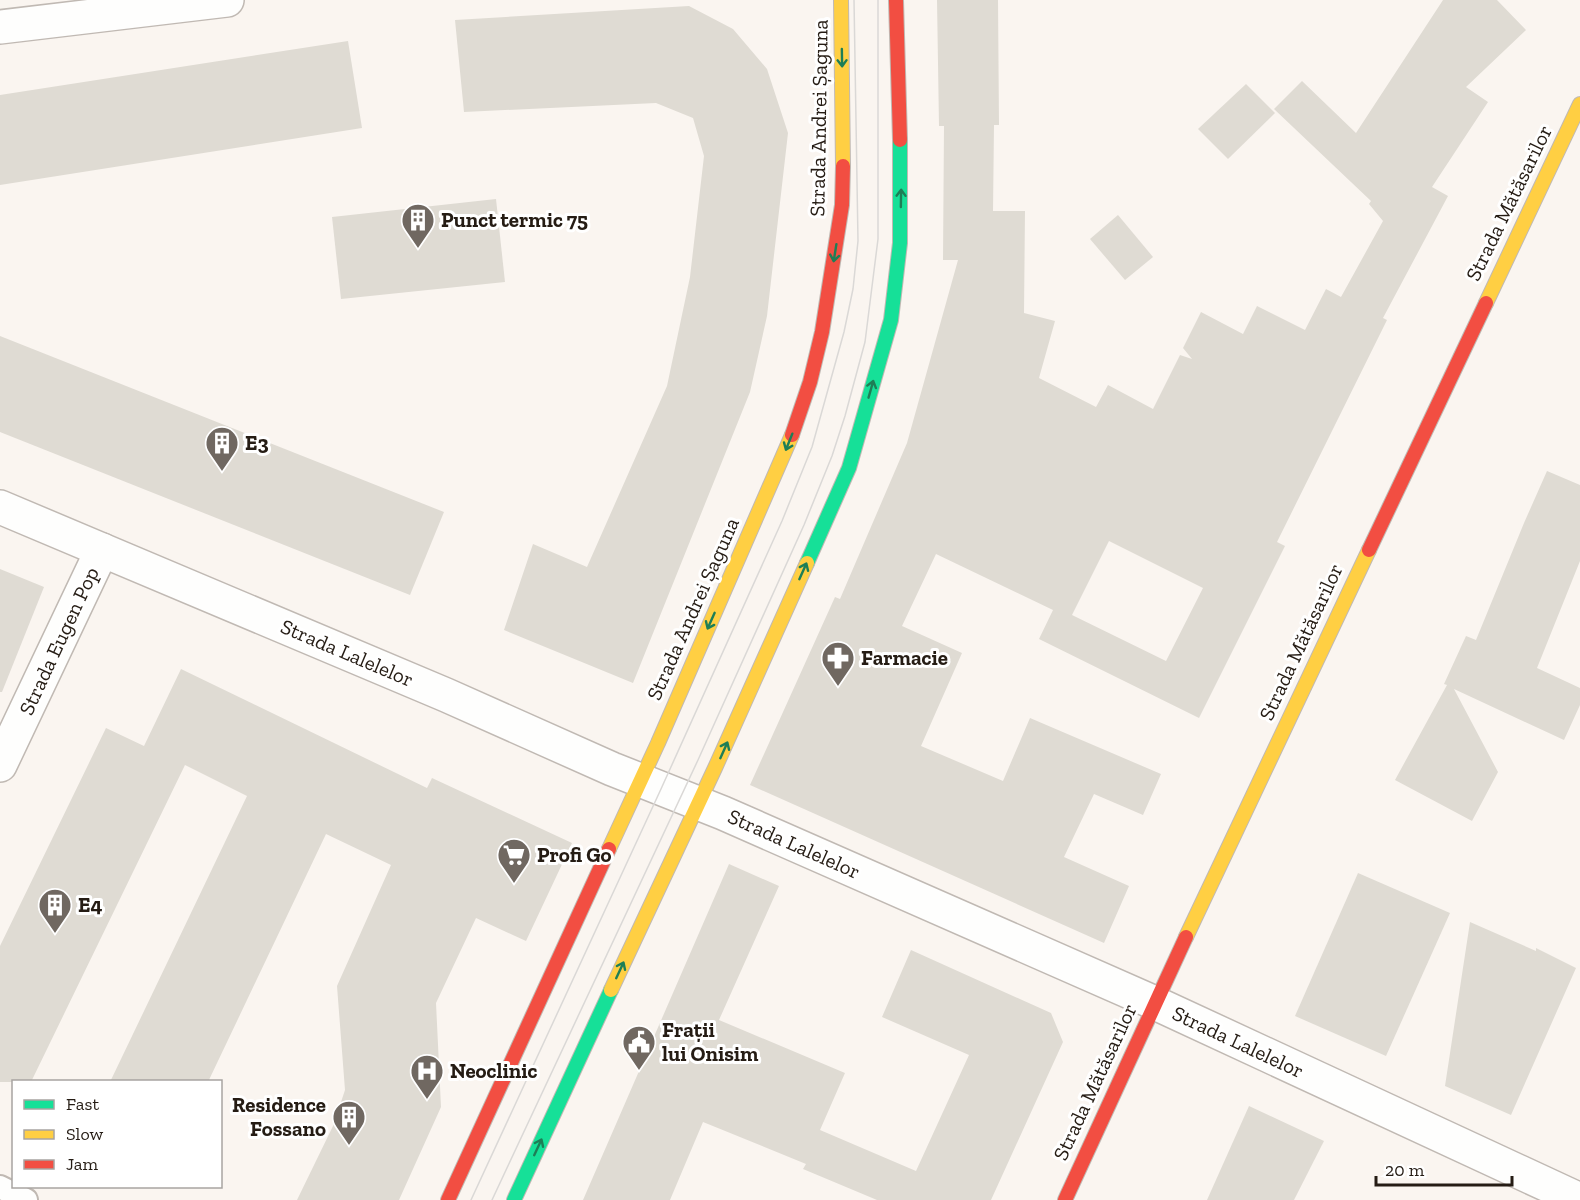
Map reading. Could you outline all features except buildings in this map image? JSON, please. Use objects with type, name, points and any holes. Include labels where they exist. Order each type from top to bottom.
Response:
[{"type":"main road","name":"Strada Andrei Șaguna","points":[[447,1200],[640,781],[791,439],[810,382],[822,332],[842,205],[841,0]]},
{"type":"main road","points":[[514,1200],[699,802],[849,468],[891,320],[900,243],[901,162],[896,0]]},
{"type":"main road","name":"Strada Mătăsarilor","points":[[1065,1200],[1155,1003],[1580,104]]},
{"type":"street","points":[[0,27],[227,0]]},
{"type":"street","name":"Strada Lalelelor","points":[[0,507],[446,695],[640,781],[699,802],[1155,1003],[1580,1200]]},
{"type":"street","name":"Strada Eugen Pop","points":[[0,765],[102,550]]},
{"type":"lane","points":[[0,1187],[26,1200]]},
{"type":"tram line","points":[[471,1200],[661,789],[782,521],[812,447],[844,332],[853,289],[858,241],[854,0]]},
{"type":"tram line","points":[[492,1200],[698,760],[804,525],[832,456],[845,416],[865,342],[878,239],[878,0]]},
{"type":"traffic: fast","points":[[807,563],[849,468],[891,320],[900,243],[900,140]]},
{"type":"traffic: fast","points":[[514,1200],[611,990]]},
{"type":"traffic: slow","points":[[841,0],[843,166]]},
{"type":"traffic: slow","points":[[1486,303],[1580,104]]},
{"type":"traffic: slow","points":[[609,849],[658,743],[792,435]]},
{"type":"traffic: slow","points":[[1186,937],[1369,550]]},
{"type":"traffic: slow","points":[[611,990],[715,768],[807,563]]},
{"type":"traffic: jam","points":[[896,0],[900,140]]},
{"type":"traffic: jam","points":[[792,435],[810,382],[822,332],[842,205],[843,166]]},
{"type":"traffic: jam","points":[[1369,550],[1486,303]]},
{"type":"traffic: jam","points":[[448,1200],[609,849]]},
{"type":"traffic: jam","points":[[1065,1200],[1186,937]]},
{"type":"place","name":"Punct termic 75","points":[[418,249]]},
{"type":"place","name":"E3","points":[[222,472]]},
{"type":"place","name":"Farmacie","points":[[838,687]]},
{"type":"place","name":"Profi Go","points":[[514,884]]},
{"type":"place","name":"E4","points":[[55,934]]},
{"type":"place","name":"Frații lui Onisim","points":[[639,1071]]},
{"type":"place","name":"Neoclinic","points":[[427,1100]]},
{"type":"place","name":"Residence Fossano","points":[[349,1146]]}]
